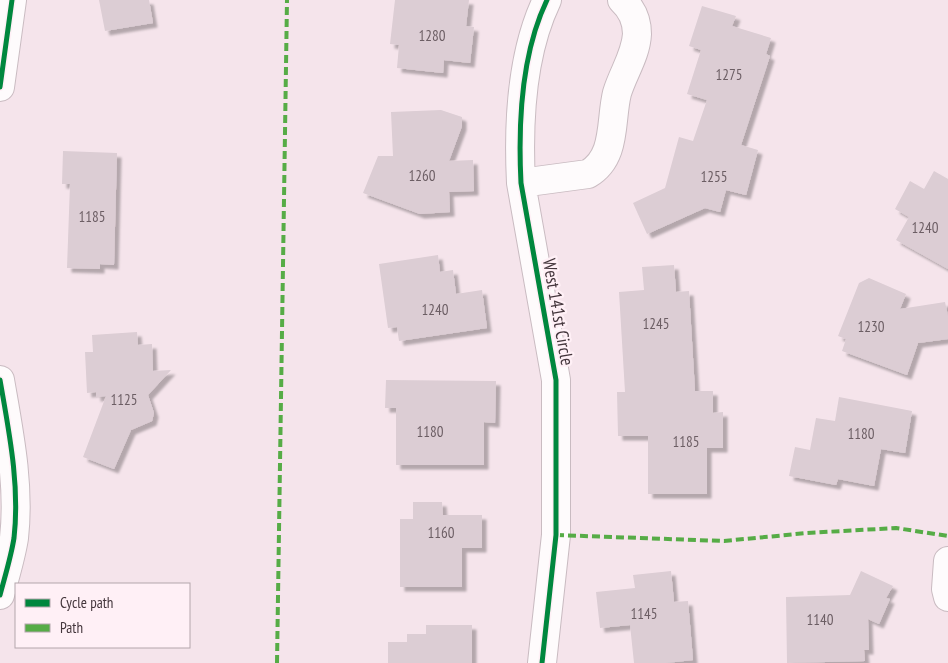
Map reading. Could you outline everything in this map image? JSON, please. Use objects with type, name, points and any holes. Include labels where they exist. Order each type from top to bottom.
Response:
[{"type":"street","points":[[0,86],[12,0]]},
{"type":"street","name":"West 141st Circle","points":[[542,663],[556,535],[556,380],[521,183],[520,151],[524,81],[531,47],[542,10],[547,0]]},
{"type":"street","points":[[521,183],[588,174],[597,168],[603,159],[610,145],[618,93],[634,51],[637,34],[634,15],[622,0]]},
{"type":"street","points":[[0,380],[11,440],[16,489],[14,538],[0,595]]},
{"type":"street","points":[[948,561],[946,589],[948,598]]},
{"type":"building","points":[[99,0],[149,0],[153,23],[105,31]]},
{"type":"building","points":[[395,0],[469,0],[466,26],[474,27],[470,63],[444,60],[443,73],[397,68],[399,45],[390,44]]},
{"type":"building","points":[[702,6],[736,16],[732,26],[771,38],[766,54],[770,56],[741,145],[758,150],[746,195],[726,190],[720,212],[705,208],[647,234],[633,203],[665,188],[679,137],[693,141],[707,100],[687,94],[701,50],[689,46]]},
{"type":"building","points":[[441,110],[462,117],[462,126],[449,161],[473,160],[474,191],[449,192],[450,212],[420,214],[363,193],[378,156],[393,156],[391,112]]},
{"type":"building","points":[[63,151],[117,153],[114,265],[100,264],[100,269],[67,268],[70,184],[62,184]]},
{"type":"building","points":[[934,171],[948,179],[948,269],[896,240],[909,217],[895,209],[910,181],[924,189]]},
{"type":"building","points":[[438,255],[440,272],[453,270],[456,294],[482,290],[487,328],[399,341],[397,327],[388,328],[379,264]]},
{"type":"building","points":[[674,265],[676,292],[689,291],[695,391],[713,391],[713,413],[723,412],[723,448],[707,448],[707,494],[648,494],[648,436],[618,436],[617,392],[625,392],[619,292],[644,290],[642,267]]},
{"type":"building","points":[[869,278],[906,294],[900,309],[945,302],[948,316],[948,339],[918,343],[907,375],[842,351],[846,339],[838,336],[859,283]]},
{"type":"building","points":[[137,332],[138,345],[152,344],[153,371],[171,370],[148,395],[154,413],[152,421],[131,430],[114,469],[83,457],[106,396],[96,397],[96,392],[87,393],[85,352],[93,352],[92,335]]},
{"type":"building","points":[[386,380],[496,381],[495,423],[484,422],[484,465],[396,465],[396,408],[385,408]]},
{"type":"building","points":[[839,397],[912,411],[905,453],[881,449],[874,486],[838,479],[836,485],[789,476],[795,447],[810,450],[816,418],[835,421]]},
{"type":"building","points":[[413,502],[442,502],[443,515],[482,515],[482,548],[462,548],[462,587],[400,587],[400,519],[413,519]]},
{"type":"building","points":[[671,571],[674,602],[688,601],[693,660],[666,663],[634,663],[630,625],[600,628],[596,592],[635,588],[633,575]]},
{"type":"building","points":[[861,571],[893,586],[886,598],[890,599],[879,624],[868,619],[869,650],[864,650],[865,661],[787,663],[786,597],[850,595]]},
{"type":"building","points":[[426,625],[472,625],[472,663],[388,663],[388,642],[407,642],[407,634],[426,634]]},
{"type":"marked path","points":[[277,663],[287,0]]},
{"type":"marked path","points":[[556,535],[724,541],[807,533],[896,528],[948,536]]},
{"type":"cycle path","points":[[0,87],[12,0]]},
{"type":"cycle path","points":[[542,663],[556,535],[556,380],[521,183],[520,137],[523,90],[527,66],[538,21],[547,0]]},
{"type":"cycle path","points":[[0,380],[13,459],[16,498],[14,538],[0,595]]}]
